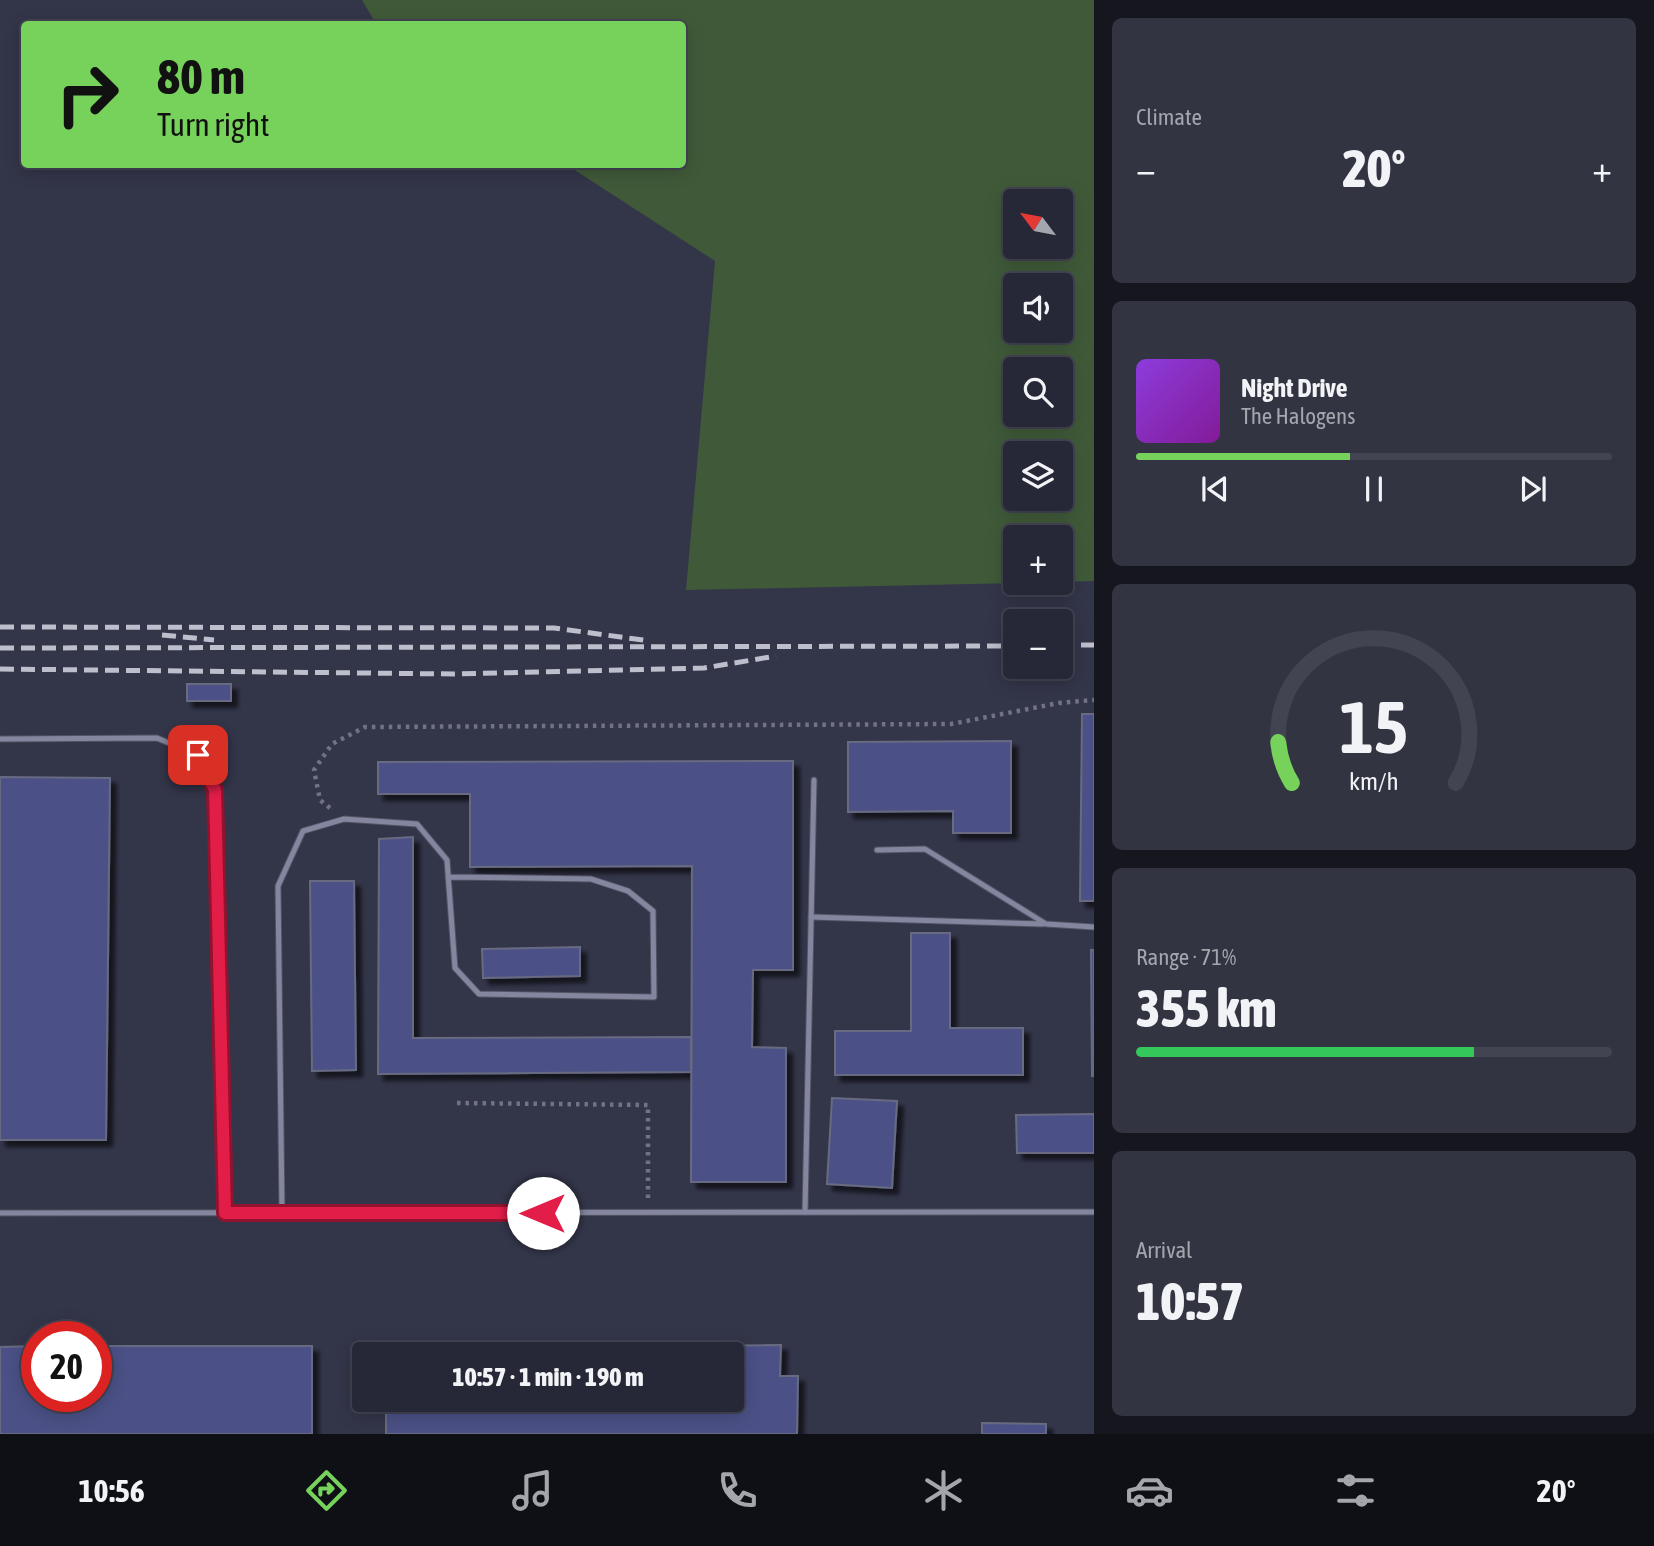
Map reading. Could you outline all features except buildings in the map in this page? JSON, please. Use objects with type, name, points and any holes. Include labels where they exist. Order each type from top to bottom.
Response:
[{"type":"lane","points":[[0,739],[157,738],[198,755],[215,790],[225,1213]]},
{"type":"lane","points":[[805,1212],[814,779]]},
{"type":"lane","points":[[282,1213],[278,886],[303,831],[344,820],[417,824],[447,860],[448,877],[455,968],[479,994],[654,997],[653,911],[628,891],[590,879],[448,877]]},
{"type":"lane","points":[[877,850],[925,849],[1046,924]]},
{"type":"lane","points":[[811,917],[1094,927]]},
{"type":"lane","points":[[0,1213],[1094,1212]]},
{"type":"path","points":[[344,820],[320,800],[314,770],[332,744],[365,727],[951,724],[1059,703],[1094,700]]},
{"type":"path","points":[[457,1103],[648,1105],[648,1213]]},
{"type":"green space","points":[[362,0],[1094,0],[1094,581],[1073,582],[1073,525],[1003,525],[1003,583],[686,590],[715,261],[572,168],[686,168],[686,21],[374,21]]},
{"type":"railway","points":[[0,627],[554,628],[650,641]]},
{"type":"railway","points":[[162,635],[214,640]]},
{"type":"railway","points":[[1073,645],[1094,645]]},
{"type":"railway","points":[[0,648],[1003,646]]},
{"type":"railway","points":[[0,669],[454,674],[704,668],[776,656]]},
{"type":"route","points":[[198,755],[215,790],[225,1213],[543,1213]]}]
